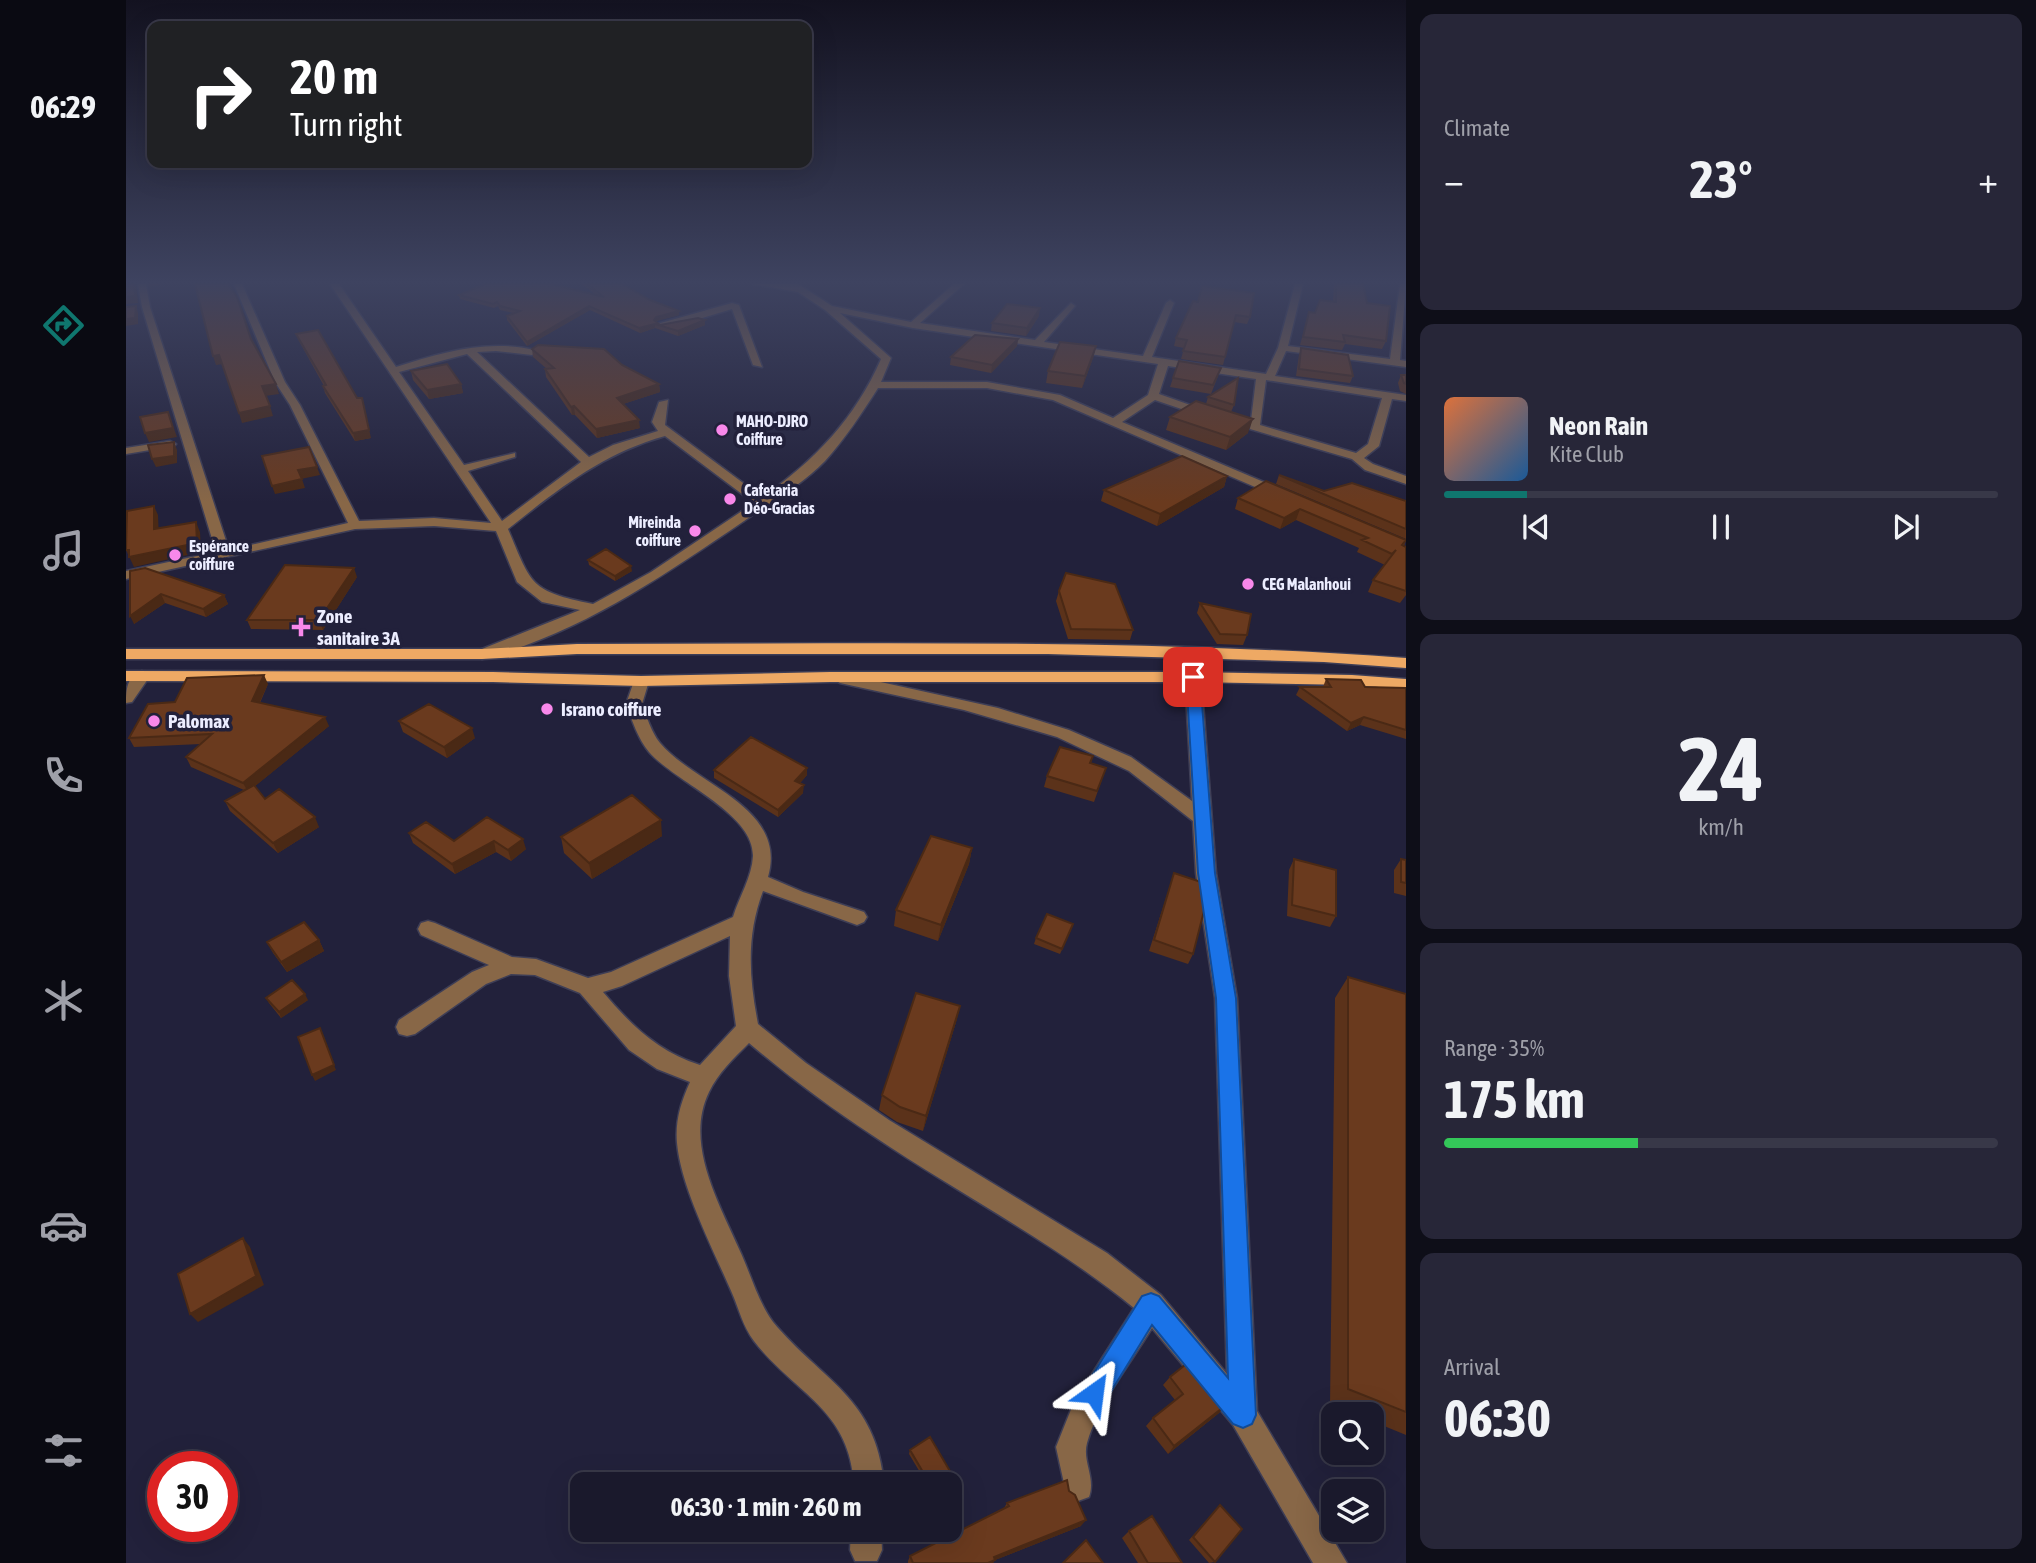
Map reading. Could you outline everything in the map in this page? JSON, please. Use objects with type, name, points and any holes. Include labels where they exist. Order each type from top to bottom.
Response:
[{"type":"main road","points":[[126,654],[482,654],[577,649],[1048,649],[1324,657],[1406,663]]},
{"type":"main road","points":[[134,676],[493,677],[641,681],[830,677],[1193,677],[1352,680],[1406,684]]},
{"type":"street","points":[[158,357],[224,555]]},
{"type":"street","points":[[269,357],[355,525]]},
{"type":"street","points":[[386,357],[501,528],[522,579],[547,599],[595,609]]},
{"type":"street","points":[[395,370],[440,357]]},
{"type":"street","points":[[476,357],[587,462]]},
{"type":"street","points":[[755,357],[758,365]]},
{"type":"street","points":[[482,654],[595,609],[656,575],[763,504],[820,459],[875,385],[885,357]]},
{"type":"street","points":[[1125,357],[1406,398]]},
{"type":"street","points":[[1278,357],[1265,378],[1249,426],[1358,457],[1358,460],[1369,467],[1406,480]]},
{"type":"street","points":[[1353,357],[1401,363]]},
{"type":"street","points":[[1112,423],[1153,396],[1164,362]]},
{"type":"street","points":[[875,385],[967,384],[1018,389],[1056,397],[1290,498]]},
{"type":"street","points":[[1153,396],[1216,417]]},
{"type":"street","points":[[1358,457],[1373,446],[1388,396]]},
{"type":"street","points":[[664,402],[658,422],[666,432],[763,504]]},
{"type":"street","points":[[126,575],[355,525],[434,522],[501,528],[587,462],[636,439],[666,432]]},
{"type":"street","points":[[126,451],[187,442]]},
{"type":"street","points":[[462,468],[511,455]]},
{"type":"street","points":[[547,599],[550,629]]},
{"type":"street","points":[[126,698],[134,676]]},
{"type":"street","points":[[830,677],[865,682],[1028,722],[1072,737],[1126,762],[1202,818]]},
{"type":"street","points":[[1193,677],[1206,873],[1226,998],[1243,1415]]},
{"type":"street","points":[[641,681],[634,704],[654,747],[727,804],[760,842],[763,852],[757,880],[742,922],[739,969],[748,1029],[798,1070],[881,1128],[1098,1262],[1151,1305],[1243,1415],[1331,1563]]},
{"type":"street","points":[[757,880],[796,897],[857,917]]},
{"type":"street","points":[[587,987],[615,980],[742,922]]},
{"type":"street","points":[[428,929],[510,965],[536,967],[587,987],[641,1048],[674,1068],[703,1076]]},
{"type":"street","points":[[407,1027],[479,978],[510,965]]},
{"type":"street","points":[[748,1029],[703,1076],[690,1112],[689,1150],[726,1248],[762,1330],[796,1367],[827,1391],[856,1426],[869,1472]]},
{"type":"street","points":[[1078,1486],[1072,1447],[1084,1412],[1151,1305]]},
{"type":"building","points":[[220,357],[261,357],[276,384],[262,386],[270,406],[239,413]]},
{"type":"building","points":[[309,357],[333,357],[357,398],[362,398],[369,430],[353,433],[323,386],[326,385]]},
{"type":"building","points":[[541,357],[613,357],[622,365],[659,384],[617,398],[639,420],[596,429],[574,406],[571,407],[545,369],[554,368]]},
{"type":"building","points":[[951,357],[1000,357],[992,365]]},
{"type":"building","points":[[1054,357],[1092,357],[1085,376],[1048,371]]},
{"type":"building","points":[[1300,357],[1348,357],[1353,376],[1299,369]]},
{"type":"building","points":[[1179,361],[1221,368],[1213,385],[1173,378]]},
{"type":"building","points":[[447,364],[461,384],[427,390],[411,371]]},
{"type":"building","points":[[1238,378],[1234,405],[1208,397]]},
{"type":"building","points":[[1196,401],[1253,419],[1230,437],[1170,417]]},
{"type":"building","points":[[168,412],[173,428],[145,433],[140,417]]},
{"type":"building","points":[[174,442],[174,456],[152,459],[148,445]]},
{"type":"building","points":[[309,447],[317,467],[298,470],[302,479],[272,486],[262,456]]},
{"type":"building","points":[[1182,456],[1227,476],[1160,514],[1104,490]]},
{"type":"building","points":[[1279,475],[1324,491],[1352,483],[1406,501],[1406,529]]},
{"type":"building","points":[[1266,481],[1406,540],[1402,545],[1406,547],[1406,591],[1373,580],[1396,550],[1392,554],[1362,540],[1368,538],[1300,509],[1284,518],[1238,498]]},
{"type":"building","points":[[154,506],[154,529],[196,522],[197,543],[129,557],[129,550],[126,550],[127,511]]},
{"type":"building","points":[[606,549],[631,566],[615,576],[588,560]]},
{"type":"building","points":[[285,565],[354,568],[319,620],[247,620]]},
{"type":"building","points":[[145,568],[224,595],[203,609],[161,594],[130,616],[130,571]]},
{"type":"building","points":[[1066,573],[1115,584],[1133,630],[1071,629],[1059,591]]},
{"type":"building","points":[[1200,603],[1251,614],[1247,635],[1220,634]]},
{"type":"building","points":[[264,675],[252,701],[325,717],[243,783],[186,757],[212,734],[129,738],[148,704],[175,702],[187,678]]},
{"type":"building","points":[[1326,679],[1361,680],[1365,687],[1406,688],[1406,730],[1364,717],[1351,723],[1300,687],[1331,687]]},
{"type":"building","points":[[429,704],[472,728],[444,747],[399,721]]},
{"type":"building","points":[[751,737],[807,768],[795,781],[804,785],[778,810],[714,770]]},
{"type":"building","points":[[1060,747],[1093,756],[1090,763],[1106,768],[1097,791],[1047,776]]},
{"type":"building","points":[[254,785],[265,799],[279,789],[315,817],[273,843],[225,801]]},
{"type":"building","points":[[632,795],[661,820],[589,863],[561,837]]},
{"type":"building","points":[[487,817],[523,839],[508,850],[494,841],[452,864],[409,833],[426,822],[454,841]]},
{"type":"building","points":[[931,836],[972,848],[941,925],[896,910]]},
{"type":"building","points":[[1294,859],[1336,870],[1336,916],[1292,905]]},
{"type":"building","points":[[1401,859],[1406,860],[1406,883],[1401,882]]},
{"type":"building","points":[[1174,873],[1201,882],[1205,907],[1193,954],[1154,940]]},
{"type":"building","points":[[1047,914],[1073,924],[1062,949],[1036,938]]},
{"type":"building","points":[[304,922],[319,940],[281,962],[267,942]]},
{"type":"building","points":[[1348,977],[1406,994],[1406,1412],[1348,1389]]},
{"type":"building","points":[[292,980],[305,994],[279,1012],[266,998]]},
{"type":"building","points":[[916,993],[960,1006],[926,1116],[900,1107],[882,1095]]},
{"type":"building","points":[[320,1028],[334,1065],[312,1075],[298,1037]]},
{"type":"building","points":[[243,1238],[256,1276],[190,1314],[178,1274]]},
{"type":"building","points":[[1190,1361],[1226,1405],[1174,1446],[1153,1418],[1183,1394],[1170,1377]]},
{"type":"building","points":[[930,1437],[950,1472],[923,1472],[910,1450]]},
{"type":"building","points":[[1067,1480],[1069,1491],[1075,1495],[1086,1520],[994,1557],[995,1560],[988,1563],[913,1563],[910,1556],[938,1542],[962,1542],[962,1530],[1009,1506],[1007,1503]]},
{"type":"building","points":[[1220,1505],[1242,1529],[1215,1562],[1193,1537]]},
{"type":"building","points":[[1152,1516],[1182,1563],[1148,1563],[1129,1531]]},
{"type":"building","points":[[1086,1540],[1103,1563],[1063,1563]]},
{"type":"place","name":"MAHO-DJRO Coiffure","points":[[722,430]]},
{"type":"place","name":"Cafetaria Déo-Gracias","points":[[730,499]]},
{"type":"place","name":"Mireinda coiffure","points":[[695,531]]},
{"type":"place","name":"Espérance coiffure","points":[[175,555]]},
{"type":"place","name":"CEG Malanhoui","points":[[1248,584]]},
{"type":"place","name":"Zone sanitaire 3A","points":[[301,627]]},
{"type":"place","name":"Israno coiffure","points":[[547,709]]},
{"type":"place","name":"Palomax","points":[[154,721]]},
{"type":"route","points":[[1094,1393],[1151,1305],[1243,1415],[1226,998],[1206,873],[1193,677]]}]
